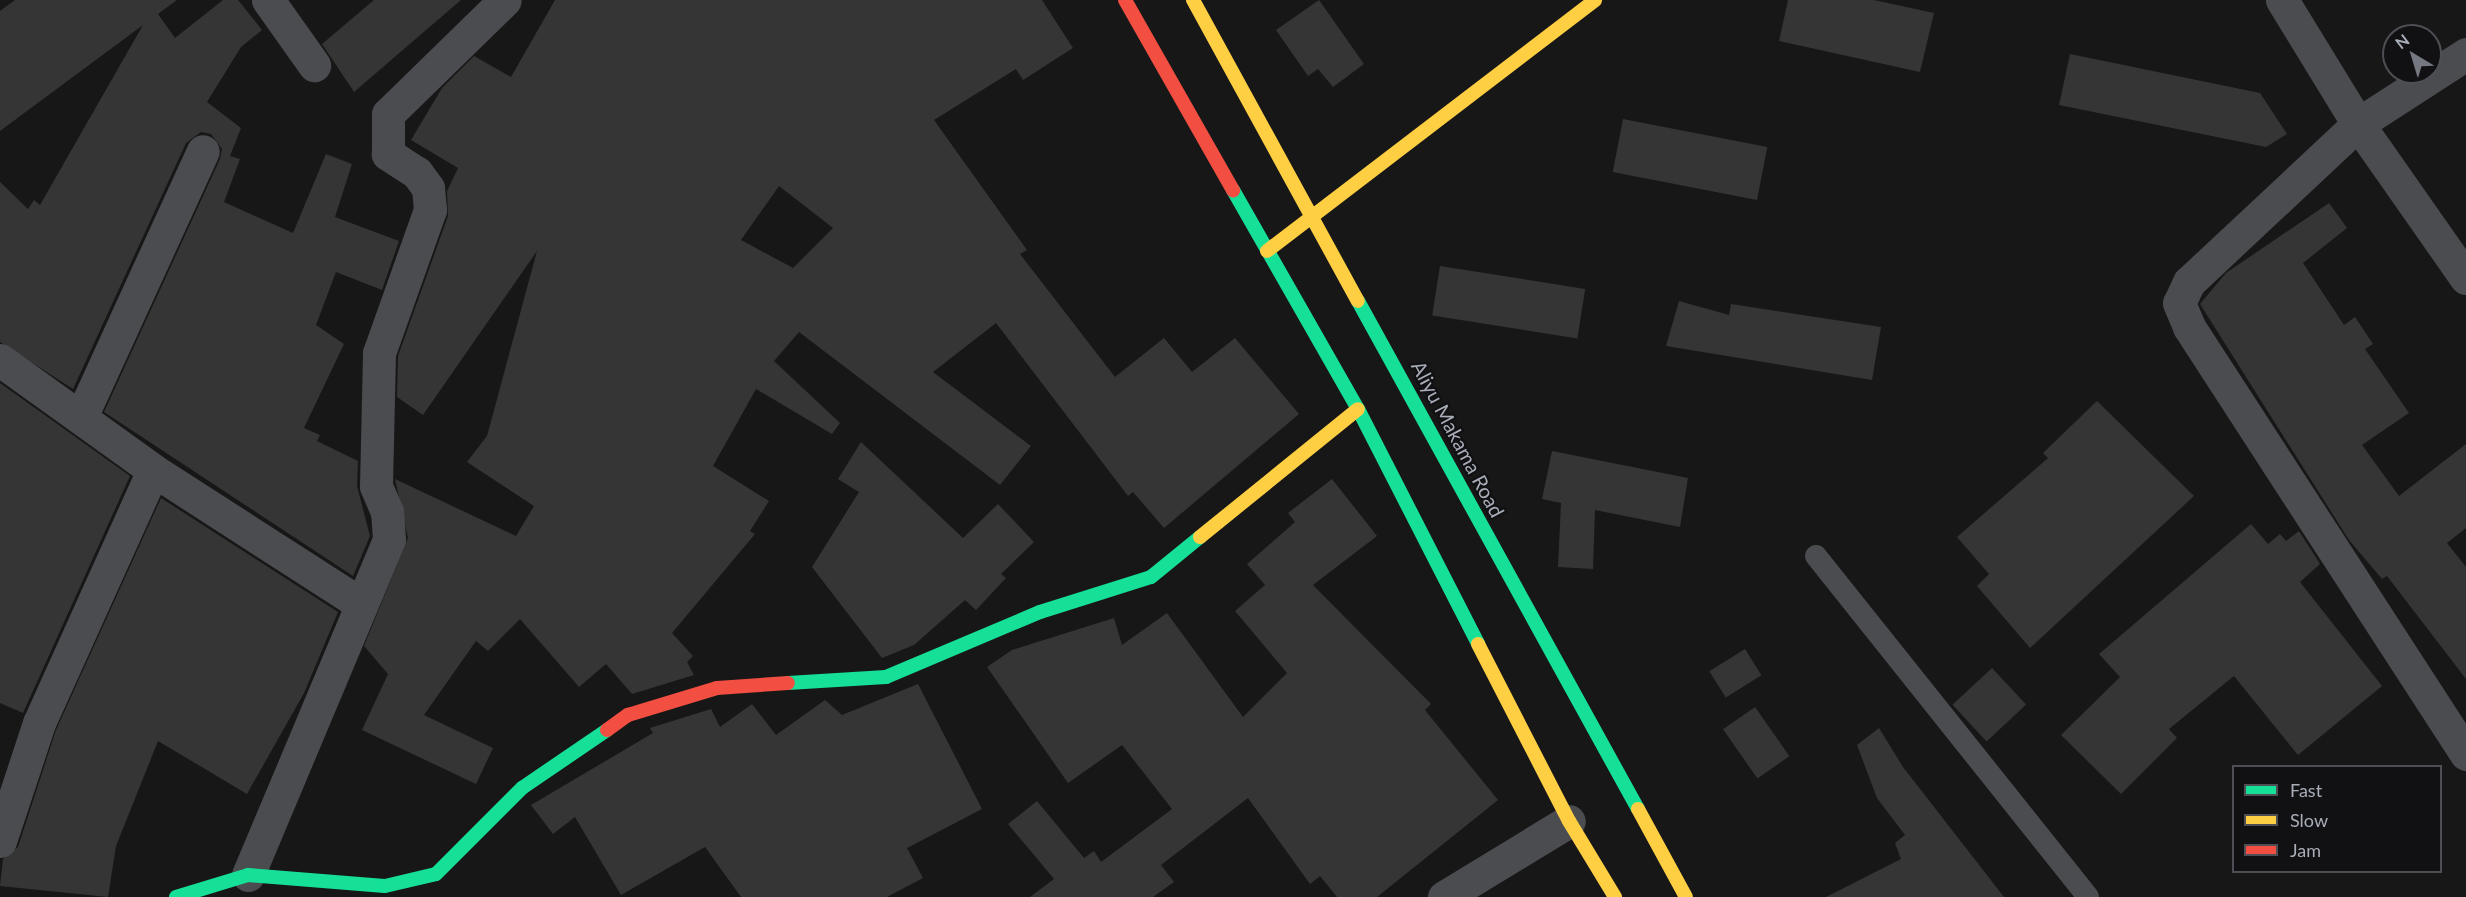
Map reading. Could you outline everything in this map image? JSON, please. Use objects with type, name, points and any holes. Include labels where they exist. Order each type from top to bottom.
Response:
[{"type":"street","points":[[268,0],[314,65]]},
{"type":"street","points":[[248,875],[358,602],[389,539],[387,512],[376,486],[379,353],[430,210],[428,188],[417,173],[388,154],[388,114],[505,0]]},
{"type":"street","points":[[1125,0],[1358,409],[1569,821],[1615,897]]},
{"type":"street","name":"Aliyu Makama Road","points":[[1192,0],[1315,215],[1686,897]]},
{"type":"street","points":[[1267,251],[1594,0]]},
{"type":"street","points":[[2282,0],[2358,124],[2466,278]]},
{"type":"street","points":[[2466,54],[2358,124],[2189,282],[2179,303],[2189,327],[2466,754]]},
{"type":"street","points":[[82,415],[203,152]]},
{"type":"street","points":[[0,360],[82,415],[153,470],[358,602]]},
{"type":"street","points":[[176,897],[248,875],[385,886],[436,874],[522,788],[628,716],[717,688],[886,677],[1040,612],[1151,577],[1358,409]]},
{"type":"street","points":[[0,841],[39,723],[153,470]]},
{"type":"street","points":[[1443,897],[1569,821]]},
{"type":"lane","points":[[1815,556],[2088,897]]},
{"type":"building","points":[[15,0],[177,0],[158,14],[175,38],[223,0],[238,0],[262,30],[241,47],[207,102],[241,128],[230,156],[240,159],[224,202],[293,233],[326,154],[352,164],[335,217],[399,241],[382,290],[336,272],[316,325],[344,344],[304,428],[320,435],[317,441],[358,461],[357,486],[370,536],[353,576],[104,412],[220,159],[222,149],[211,134],[201,132],[186,143],[73,389],[0,342],[0,182],[28,209],[34,200],[40,205],[143,25],[0,131],[0,11]]},
{"type":"building","points":[[374,0],[461,0],[354,92],[322,44]]},
{"type":"building","points":[[555,0],[1042,0],[1073,48],[1023,80],[1016,69],[934,120],[1027,250],[1020,254],[1115,377],[1164,338],[1192,372],[1235,338],[1299,414],[1164,528],[1133,492],[1128,496],[996,323],[933,372],[1031,446],[1000,485],[799,332],[774,361],[840,423],[832,434],[756,389],[713,466],[769,501],[750,531],[755,534],[672,633],[693,656],[687,662],[694,675],[632,694],[606,664],[579,687],[520,619],[488,651],[476,641],[424,715],[493,748],[476,784],[362,730],[388,674],[364,646],[408,538],[395,479],[516,536],[534,506],[467,462],[487,436],[537,251],[423,415],[397,397],[398,356],[448,216],[447,191],[458,168],[411,140],[442,88],[474,56],[511,77]],"holes":[[[779,186],[833,228],[793,268],[741,240]]]},
{"type":"building","points":[[1319,0],[1364,64],[1333,87],[1318,69],[1308,76],[1276,30]]},
{"type":"building","points":[[1788,0],[1874,0],[1934,13],[1920,72],[1779,41]]},
{"type":"building","points":[[2070,54],[2260,93],[2287,134],[2266,147],[2059,105]]},
{"type":"building","points":[[1623,119],[1767,147],[1757,200],[1613,172]]},
{"type":"building","points":[[2329,203],[2347,228],[2303,263],[2344,325],[2355,317],[2373,344],[2365,349],[2409,413],[2362,445],[2399,496],[2466,444],[2466,528],[2447,543],[2466,567],[2466,679],[2387,576],[2382,579],[2349,540],[2200,304],[2226,273]]},
{"type":"building","points":[[1440,266],[1585,289],[1577,338],[1432,315]]},
{"type":"building","points":[[1679,301],[1729,315],[1731,304],[1881,327],[1872,380],[1666,346]]},
{"type":"building","points":[[0,383],[130,476],[23,713],[0,703]]},
{"type":"building","points":[[2097,401],[2194,496],[2030,648],[1977,586],[1989,574],[1957,537],[2048,458],[2043,453]]},
{"type":"building","points":[[861,442],[963,538],[998,504],[1034,542],[1001,574],[1006,578],[976,610],[965,600],[914,645],[882,658],[812,567],[859,492],[838,479]]},
{"type":"building","points":[[1552,451],[1688,478],[1680,527],[1595,510],[1593,569],[1558,567],[1561,503],[1542,499]]},
{"type":"building","points":[[1332,479],[1377,536],[1313,585],[1431,704],[1425,710],[1498,800],[1377,897],[1337,897],[1320,876],[1310,884],[1248,798],[1161,865],[1174,882],[1153,897],[1030,897],[1054,879],[1008,824],[1037,801],[1084,858],[1094,851],[1101,862],[1172,809],[1122,745],[1068,783],[987,667],[1012,650],[1114,618],[1122,645],[1167,613],[1243,717],[1287,673],[1235,611],[1265,585],[1247,564],[1295,522],[1288,513]]},
{"type":"building","points":[[161,498],[338,612],[304,693],[247,794],[158,741],[116,846],[108,897],[0,886],[3,859],[18,847],[56,730]]},
{"type":"building","points":[[2251,524],[2268,544],[2280,534],[2286,541],[2299,531],[2320,564],[2300,582],[2382,686],[2298,755],[2234,676],[2169,729],[2177,738],[2121,794],[2061,735],[2120,677],[2099,654]]},
{"type":"building","points":[[1745,649],[1761,675],[1726,698],[1709,671]]},
{"type":"building","points":[[1992,668],[2026,705],[1987,741],[1953,705]]},
{"type":"building","points":[[918,684],[982,809],[907,848],[923,878],[887,897],[741,897],[705,847],[621,895],[575,817],[553,834],[531,805],[653,733],[650,728],[711,709],[720,727],[752,704],[776,735],[825,700],[842,715]]},
{"type":"building","points":[[1755,707],[1789,756],[1757,779],[1723,729]]},
{"type":"building","points":[[1879,728],[1903,767],[2004,897],[1826,897],[1901,859],[1895,843],[1905,835],[1877,798],[1857,745]]},
{"type":"traffic: fast","points":[[1233,190],[1358,409],[1478,644]]},
{"type":"traffic: fast","points":[[1358,301],[1638,809]]},
{"type":"traffic: fast","points":[[788,683],[886,677],[1040,612],[1151,577],[1200,537]]},
{"type":"traffic: fast","points":[[176,897],[248,875],[385,886],[436,874],[522,788],[607,730]]},
{"type":"traffic: slow","points":[[1193,0],[1358,301]]},
{"type":"traffic: slow","points":[[1267,251],[1595,0]]},
{"type":"traffic: slow","points":[[1200,537],[1358,409]]},
{"type":"traffic: slow","points":[[1478,644],[1569,821],[1615,897]]},
{"type":"traffic: slow","points":[[1638,809],[1686,897]]},
{"type":"traffic: jam","points":[[1125,0],[1233,190]]},
{"type":"traffic: jam","points":[[607,730],[628,715],[717,688],[788,683]]}]
